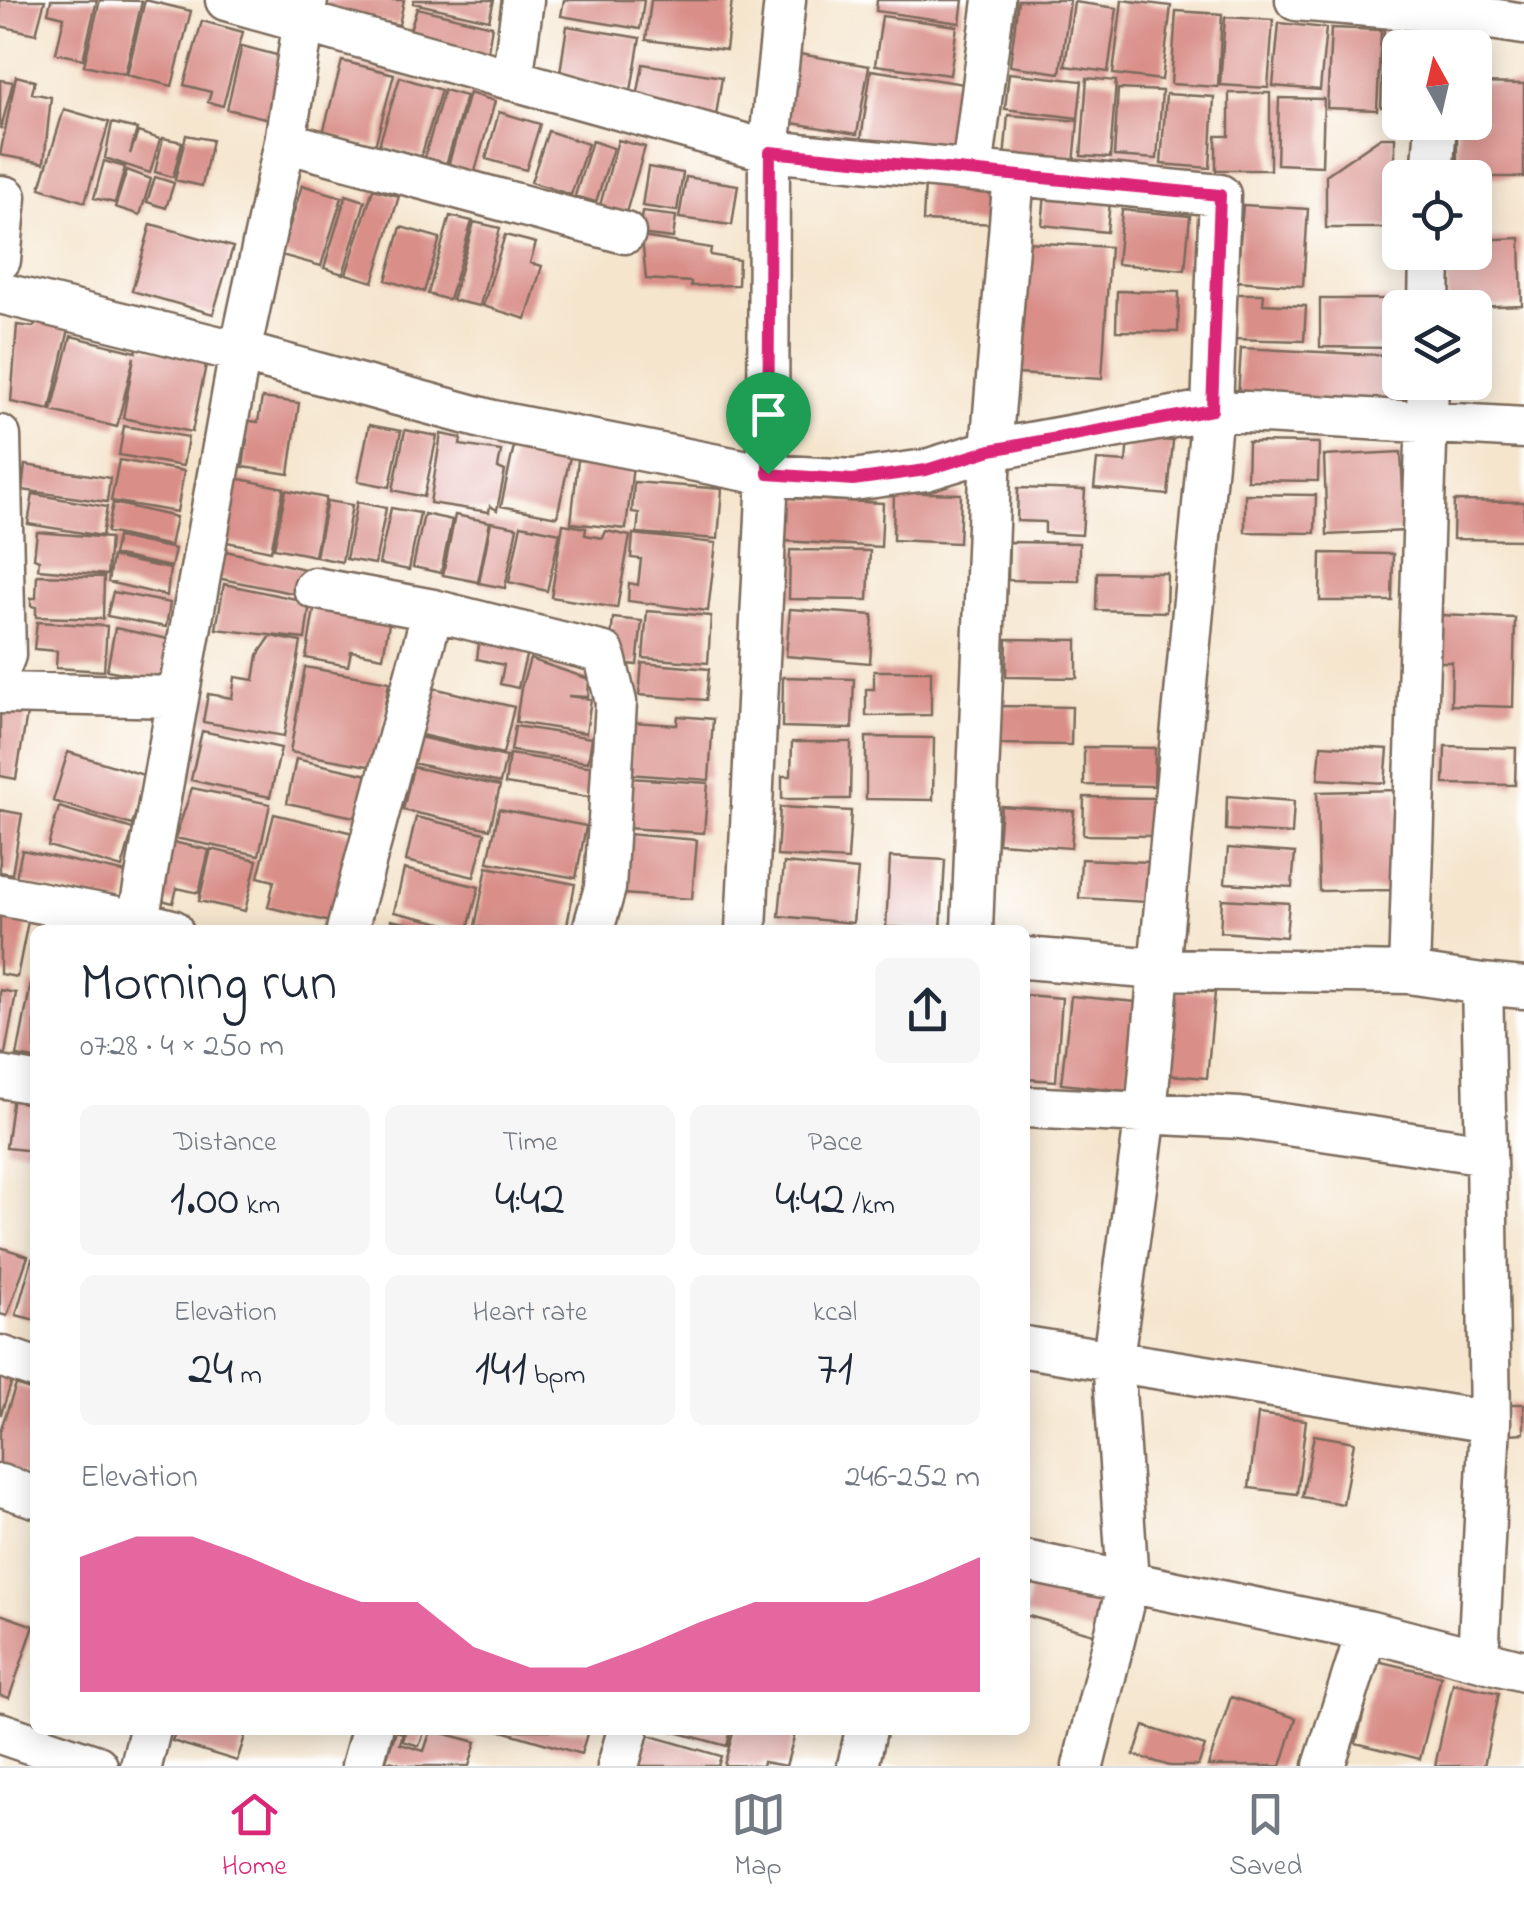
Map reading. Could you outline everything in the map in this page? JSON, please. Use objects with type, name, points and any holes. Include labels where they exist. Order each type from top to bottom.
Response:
[{"type":"street","points":[[226,0],[306,11],[512,80],[770,152],[1220,195],[1212,410],[1146,1113],[1112,1359],[1128,1584],[1084,1766]]},
{"type":"street","points":[[512,80],[522,0]]},
{"type":"street","points":[[746,925],[768,474],[770,152],[785,0]]},
{"type":"street","points":[[972,171],[994,0]]},
{"type":"street","points":[[1296,0],[1443,30],[1524,24]]},
{"type":"street","points":[[0,895],[155,925],[177,697],[240,352],[285,142],[306,11]]},
{"type":"street","points":[[285,142],[625,233]]},
{"type":"street","points":[[972,925],[991,450],[1014,175]]},
{"type":"street","points":[[0,196],[6,197],[0,260]]},
{"type":"street","points":[[0,294],[240,352],[493,422],[768,474],[853,480],[926,470],[991,450],[1212,410],[1428,402],[1524,428]]},
{"type":"street","points":[[1409,973],[1428,402]]},
{"type":"street","points":[[0,436],[4,655],[0,668]]},
{"type":"street","points":[[314,588],[432,610],[604,653],[616,702],[605,888],[594,925]]},
{"type":"street","points":[[348,925],[432,610]]},
{"type":"street","points":[[0,693],[177,697]]},
{"type":"street","points":[[1030,958],[1159,968],[1409,973],[1524,988]]},
{"type":"street","points":[[1478,1659],[1490,1422],[1482,984]]},
{"type":"street","points":[[0,1077],[30,1083]]},
{"type":"street","points":[[1030,1107],[1240,1118],[1486,1154]]},
{"type":"street","points":[[1030,1348],[1490,1422]]},
{"type":"street","points":[[0,1356],[30,1366]]},
{"type":"street","points":[[0,1486],[30,1496]]},
{"type":"street","points":[[1030,1562],[1366,1632],[1524,1671]]},
{"type":"street","points":[[1324,1766],[1366,1632]]},
{"type":"street","points":[[0,1733],[97,1766]]},
{"type":"street","points":[[141,1766],[149,1735]]},
{"type":"street","points":[[362,1766],[371,1735]]},
{"type":"street","points":[[618,1766],[627,1735]]},
{"type":"street","points":[[858,1766],[865,1735]]},
{"type":"building","points":[[0,0],[45,0],[36,34],[0,26]]},
{"type":"building","points":[[51,0],[97,0],[83,59],[56,53],[64,17],[48,13]]},
{"type":"building","points":[[100,0],[142,1],[125,74],[84,65]]},
{"type":"building","points":[[145,0],[191,11],[172,86],[127,75]]},
{"type":"building","points":[[324,0],[404,0],[399,25],[322,9]]},
{"type":"building","points":[[494,0],[489,20],[413,3]]},
{"type":"building","points":[[564,0],[644,0],[640,29],[561,16]]},
{"type":"building","points":[[651,0],[732,0],[726,50],[646,40]]},
{"type":"building","points":[[877,0],[963,0],[960,23],[876,11]]},
{"type":"building","points":[[1018,0],[1070,0],[1060,73],[1010,66]]},
{"type":"building","points":[[1122,0],[1171,6],[1162,80],[1113,74]]},
{"type":"building","points":[[1074,2],[1117,8],[1108,72],[1065,66]]},
{"type":"building","points":[[417,8],[492,26],[487,56],[407,39]]},
{"type":"building","points":[[1176,11],[1222,14],[1218,87],[1171,84]]},
{"type":"building","points":[[882,16],[957,26],[950,75],[875,65]]},
{"type":"building","points":[[1225,17],[1273,20],[1268,88],[1220,85]]},
{"type":"building","points":[[202,21],[243,32],[223,106],[208,102],[211,92],[184,85]]},
{"type":"building","points":[[1279,23],[1326,28],[1320,90],[1273,86]]},
{"type":"building","points":[[567,26],[640,38],[631,91],[559,79]]},
{"type":"building","points":[[1384,26],[1436,28],[1436,30],[1384,30]]},
{"type":"building","points":[[1331,28],[1381,30],[1377,110],[1327,108]]},
{"type":"building","points":[[242,46],[284,57],[269,119],[227,109]]},
{"type":"building","points":[[794,53],[869,66],[857,134],[781,121]]},
{"type":"building","points":[[342,61],[394,74],[375,146],[323,133]]},
{"type":"building","points":[[643,64],[722,77],[715,122],[635,109]]},
{"type":"building","points":[[871,70],[964,84],[954,153],[861,140]]},
{"type":"building","points":[[1009,73],[1082,81],[1078,118],[1005,109]]},
{"type":"building","points":[[16,76],[35,81],[32,93],[51,97],[44,163],[0,155]]},
{"type":"building","points":[[400,77],[441,90],[421,157],[379,145]]},
{"type":"building","points":[[1087,78],[1116,81],[1110,158],[1081,156]]},
{"type":"building","points":[[0,80],[13,82],[1,128],[0,128]]},
{"type":"building","points":[[1492,83],[1524,84],[1524,177],[1492,177],[1492,160],[1457,160],[1457,140],[1492,140]]},
{"type":"building","points":[[1118,89],[1162,91],[1157,159],[1114,156]]},
{"type":"building","points":[[444,90],[466,96],[446,165],[424,159]]},
{"type":"building","points":[[469,93],[495,101],[473,178],[447,170]]},
{"type":"building","points":[[1229,93],[1270,93],[1270,170],[1216,170],[1216,136],[1229,136]]},
{"type":"building","points":[[1166,94],[1214,97],[1210,168],[1161,164]]},
{"type":"building","points":[[1279,98],[1324,99],[1322,166],[1277,164]]},
{"type":"building","points":[[64,109],[109,122],[85,202],[40,188]]},
{"type":"building","points":[[499,112],[540,124],[526,170],[486,159]]},
{"type":"building","points":[[1008,115],[1078,121],[1074,165],[1004,159]]},
{"type":"building","points":[[112,123],[137,129],[130,154],[138,132],[160,139],[150,173],[105,158]]},
{"type":"building","points":[[548,131],[588,144],[571,195],[531,182]]},
{"type":"building","points":[[186,135],[212,140],[202,186],[175,180]]},
{"type":"building","points":[[1381,137],[1395,140],[1395,160],[1382,160],[1382,228],[1326,228],[1326,175]]},
{"type":"building","points":[[163,138],[182,142],[173,177],[155,172]]},
{"type":"building","points":[[618,140],[645,147],[625,216],[599,209]]},
{"type":"building","points":[[592,141],[613,148],[596,202],[575,196]]},
{"type":"building","points":[[104,161],[125,167],[115,203],[94,198]]},
{"type":"building","points":[[648,167],[683,173],[677,211],[642,206]]},
{"type":"building","points":[[127,170],[151,179],[140,215],[115,207]]},
{"type":"building","points":[[155,177],[174,183],[166,208],[147,202]]},
{"type":"building","points":[[686,177],[738,185],[732,225],[679,218]]},
{"type":"building","points":[[925,182],[1001,186],[999,224],[923,221]]},
{"type":"building","points":[[302,185],[342,197],[321,266],[281,255]]},
{"type":"building","points":[[373,189],[399,196],[373,282],[346,274]]},
{"type":"building","points":[[1045,194],[1110,201],[1107,232],[1042,225]]},
{"type":"building","points":[[346,195],[365,201],[343,274],[324,268]]},
{"type":"building","points":[[1243,205],[1308,209],[1303,286],[1237,281]]},
{"type":"building","points":[[1122,210],[1190,216],[1185,270],[1117,264]]},
{"type":"building","points":[[642,212],[676,216],[673,238],[639,234]]},
{"type":"building","points":[[450,216],[472,221],[449,300],[428,294]]},
{"type":"building","points":[[474,222],[500,228],[480,306],[452,300]]},
{"type":"building","points":[[151,224],[233,247],[213,314],[132,291]]},
{"type":"building","points":[[401,227],[440,238],[424,292],[386,280]]},
{"type":"building","points":[[505,235],[536,243],[530,263],[542,266],[526,319],[483,306]]},
{"type":"building","points":[[642,237],[711,248],[710,255],[739,260],[738,285],[691,286],[691,282],[646,279]]},
{"type":"building","points":[[1520,238],[1522,305],[1492,306],[1492,290],[1447,290],[1447,270],[1492,270],[1492,239]]},
{"type":"building","points":[[1026,242],[1110,247],[1102,379],[1018,374]]},
{"type":"building","points":[[1117,291],[1179,292],[1178,332],[1116,331]]},
{"type":"building","points":[[1235,294],[1264,294],[1263,304],[1306,306],[1304,341],[1234,339]]},
{"type":"building","points":[[1320,299],[1382,299],[1382,348],[1320,347]]},
{"type":"building","points":[[42,319],[69,329],[50,410],[11,402],[17,325],[33,327]]},
{"type":"building","points":[[71,336],[136,352],[138,346],[207,360],[192,432],[123,418],[134,357],[117,427],[52,411]]},
{"type":"building","points":[[1241,348],[1382,355],[1382,400],[1402,400],[1402,406],[1238,398]]},
{"type":"building","points":[[262,398],[299,403],[289,474],[243,467],[247,439],[240,438],[242,420],[258,422]]},
{"type":"building","points":[[369,425],[401,431],[390,487],[358,481]]},
{"type":"building","points":[[124,426],[188,437],[183,466],[119,455]]},
{"type":"building","points":[[405,430],[437,436],[424,497],[393,490]]},
{"type":"building","points":[[441,434],[461,438],[460,445],[501,451],[498,468],[505,471],[497,510],[490,506],[489,512],[430,503]]},
{"type":"building","points":[[1128,437],[1173,441],[1168,495],[1094,488],[1097,460],[1126,462]]},
{"type":"building","points":[[515,441],[571,452],[557,517],[501,506]]},
{"type":"building","points":[[1248,442],[1319,443],[1318,481],[1247,480]]},
{"type":"building","points":[[1401,452],[1405,531],[1327,535],[1324,456]]},
{"type":"building","points":[[119,460],[184,471],[177,512],[111,501]]},
{"type":"building","points":[[578,460],[633,465],[626,529],[571,523]]},
{"type":"building","points":[[25,465],[110,478],[107,502],[22,490]]},
{"type":"building","points":[[235,478],[284,488],[271,551],[222,541]]},
{"type":"building","points":[[634,482],[722,489],[718,539],[637,533],[639,513],[632,512]]},
{"type":"building","points":[[1018,488],[1085,490],[1082,535],[1045,533],[1045,522],[1017,521]]},
{"type":"building","points":[[286,490],[326,498],[315,556],[274,548]]},
{"type":"building","points":[[894,492],[961,494],[959,543],[893,540]]},
{"type":"building","points":[[33,494],[107,507],[102,536],[28,524]]},
{"type":"building","points":[[1245,494],[1316,495],[1315,533],[1245,532]]},
{"type":"building","points":[[787,498],[883,503],[881,547],[785,541]]},
{"type":"building","points":[[327,501],[352,505],[342,562],[316,557]]},
{"type":"building","points":[[1454,501],[1524,502],[1524,540],[1453,539]]},
{"type":"building","points":[[357,502],[386,508],[375,564],[346,559]]},
{"type":"building","points":[[113,503],[176,517],[170,546],[107,532]]},
{"type":"building","points":[[391,508],[420,513],[409,570],[379,564]]},
{"type":"building","points":[[424,514],[452,520],[441,573],[413,567]]},
{"type":"building","points":[[455,515],[490,522],[478,582],[443,575]]},
{"type":"building","points":[[491,522],[517,527],[505,588],[479,583]]},
{"type":"building","points":[[563,524],[586,528],[585,535],[603,538],[606,531],[630,536],[617,608],[551,597]]},
{"type":"building","points":[[521,525],[560,533],[547,591],[509,582]]},
{"type":"building","points":[[37,532],[110,538],[107,575],[38,569],[39,560],[34,558]]},
{"type":"building","points":[[633,534],[716,543],[708,611],[628,601],[629,583],[638,585],[641,559],[631,558]]},
{"type":"building","points":[[117,537],[175,549],[171,567],[113,555]]},
{"type":"building","points":[[1009,542],[1079,543],[1079,581],[1008,580]]},
{"type":"building","points":[[790,550],[870,551],[868,600],[789,599]]},
{"type":"building","points":[[226,551],[313,571],[307,596],[217,578]]},
{"type":"building","points":[[1321,553],[1393,554],[1392,601],[1320,601]]},
{"type":"building","points":[[112,557],[170,569],[167,596],[108,582]]},
{"type":"building","points":[[1097,572],[1167,573],[1166,612],[1096,610]]},
{"type":"building","points":[[37,575],[104,577],[103,619],[36,617],[31,598],[36,598]]},
{"type":"building","points":[[224,584],[310,602],[305,639],[216,629]]},
{"type":"building","points":[[113,592],[170,603],[166,627],[107,616]]},
{"type":"building","points":[[316,598],[391,612],[383,657],[351,651],[348,666],[306,658]]},
{"type":"building","points":[[790,609],[873,615],[870,663],[786,656]]},
{"type":"building","points":[[647,611],[711,616],[708,663],[643,658]]},
{"type":"building","points":[[1438,615],[1515,618],[1513,707],[1451,705],[1452,662],[1436,662]]},
{"type":"building","points":[[613,618],[642,621],[637,665],[609,662]]},
{"type":"building","points":[[37,622],[107,626],[104,671],[56,668],[57,651],[34,649]]},
{"type":"building","points":[[115,628],[173,640],[165,681],[107,670]]},
{"type":"building","points":[[480,634],[528,648],[518,688],[500,684],[504,665],[477,659]]},
{"type":"building","points":[[271,636],[301,642],[284,736],[203,722],[208,694],[232,698],[235,677],[254,680],[258,655]]},
{"type":"building","points":[[1007,639],[1077,640],[1077,678],[1006,677]]},
{"type":"building","points":[[530,659],[589,679],[588,697],[568,696],[591,699],[586,733],[516,722]]},
{"type":"building","points":[[642,663],[709,669],[706,700],[639,695]]},
{"type":"building","points":[[305,667],[389,682],[374,767],[290,752]]},
{"type":"building","points":[[874,671],[931,671],[931,715],[866,716],[866,689],[874,689]]},
{"type":"building","points":[[783,677],[854,679],[852,729],[782,727]]},
{"type":"building","points":[[429,687],[514,707],[503,754],[417,734]]},
{"type":"building","points":[[0,703],[28,708],[16,779],[0,776]]},
{"type":"building","points":[[1001,706],[1072,707],[1071,745],[1000,744]]},
{"type":"building","points":[[678,716],[713,719],[709,780],[628,774],[632,722],[677,725]]},
{"type":"building","points":[[515,726],[592,738],[588,762],[511,751]]},
{"type":"building","points":[[202,731],[281,748],[270,797],[191,780]]},
{"type":"building","points":[[419,737],[506,757],[500,783],[413,763]]},
{"type":"building","points":[[866,737],[934,738],[933,800],[866,799]]},
{"type":"building","points":[[792,742],[851,742],[850,799],[782,799],[782,776],[791,776]]},
{"type":"building","points":[[1321,745],[1388,749],[1385,783],[1318,779]]},
{"type":"building","points":[[1445,746],[1516,748],[1515,785],[1444,784]]},
{"type":"building","points":[[1084,747],[1155,748],[1154,786],[1084,785]]},
{"type":"building","points":[[68,752],[147,776],[132,825],[53,801]]},
{"type":"building","points":[[509,754],[594,767],[589,797],[505,784]]},
{"type":"building","points":[[296,759],[368,775],[359,818],[287,803]]},
{"type":"building","points":[[413,767],[500,786],[490,829],[403,810]]},
{"type":"building","points":[[629,778],[708,783],[704,833],[626,828]]},
{"type":"building","points":[[192,788],[270,804],[259,855],[175,838]]},
{"type":"building","points":[[1398,790],[1400,890],[1319,891],[1317,792]]},
{"type":"building","points":[[1227,796],[1294,801],[1292,834],[1226,830]]},
{"type":"building","points":[[1084,797],[1154,798],[1154,836],[1083,835]]},
{"type":"building","points":[[1001,806],[1074,811],[1071,848],[998,843]]},
{"type":"building","points":[[59,807],[133,829],[122,868],[48,846]]},
{"type":"building","points":[[780,807],[851,811],[848,860],[777,856]]},
{"type":"building","points":[[499,809],[586,826],[576,878],[488,862]]},
{"type":"building","points":[[0,810],[22,814],[12,874],[0,872]]},
{"type":"building","points":[[274,814],[357,834],[334,923],[268,907],[274,881],[258,877]]},
{"type":"building","points":[[416,817],[485,833],[474,877],[406,861]]},
{"type":"building","points":[[627,834],[697,840],[692,899],[622,894]]},
{"type":"building","points":[[168,841],[209,850],[199,893],[177,888],[173,903],[154,898]]},
{"type":"building","points":[[1228,848],[1295,853],[1292,887],[1225,883]]},
{"type":"building","points":[[211,849],[257,860],[245,911],[199,901]]},
{"type":"building","points":[[22,850],[131,874],[124,905],[15,882]]},
{"type":"building","points":[[890,857],[945,860],[941,925],[886,925]]},
{"type":"building","points":[[1081,859],[1149,862],[1147,902],[1079,898]]},
{"type":"building","points":[[784,863],[858,870],[853,923],[779,916]]},
{"type":"building","points":[[487,867],[575,884],[567,925],[475,925]]},
{"type":"building","points":[[404,869],[479,887],[469,925],[451,925],[394,912]]},
{"type":"building","points":[[1222,899],[1289,903],[1286,937],[1220,932]]},
{"type":"building","points":[[0,911],[29,916],[17,977],[0,974]]},
{"type":"building","points":[[391,920],[417,925],[390,925]]},
{"type":"building","points":[[30,988],[30,1058],[17,1056]]},
{"type":"building","points":[[1163,989],[1215,992],[1207,1078],[1156,1074]]},
{"type":"building","points":[[0,990],[16,993],[5,1054],[0,1053]]},
{"type":"building","points":[[1030,995],[1062,998],[1056,1081],[1030,1079]]},
{"type":"building","points":[[1071,996],[1136,1002],[1127,1091],[1061,1084]]},
{"type":"building","points":[[13,1096],[30,1098],[30,1150],[6,1148]]},
{"type":"building","points":[[0,1247],[28,1256],[7,1316],[0,1314]]},
{"type":"building","points":[[30,1266],[30,1319],[16,1315]]},
{"type":"building","points":[[0,1371],[14,1375],[1,1414],[0,1414]]},
{"type":"building","points":[[16,1385],[30,1390],[30,1477],[0,1467],[0,1431]]},
{"type":"building","points":[[1509,1404],[1524,1404],[1524,1433],[1509,1434]]},
{"type":"building","points":[[1258,1414],[1306,1420],[1297,1494],[1249,1488]]},
{"type":"building","points":[[1314,1435],[1354,1442],[1343,1504],[1302,1497]]},
{"type":"building","points":[[1032,1577],[1108,1597],[1097,1635],[1030,1616]]},
{"type":"building","points":[[0,1614],[30,1625],[30,1638],[9,1698],[0,1695]]},
{"type":"building","points":[[1377,1661],[1441,1676],[1420,1759],[1356,1743]]},
{"type":"building","points":[[1453,1683],[1499,1693],[1484,1766],[1435,1766]]},
{"type":"building","points":[[1231,1697],[1296,1718],[1281,1766],[1208,1766]]},
{"type":"building","points":[[1144,1726],[1205,1746],[1198,1766],[1170,1766],[1134,1755]]},
{"type":"building","points":[[174,1735],[245,1735],[237,1761],[172,1741]]},
{"type":"building","points":[[395,1735],[402,1735],[400,1744],[424,1751],[429,1735],[450,1735],[476,1742],[469,1766],[406,1766],[386,1760]]},
{"type":"building","points":[[405,1735],[423,1735],[419,1746],[403,1741]]},
{"type":"building","points":[[516,1735],[587,1735],[581,1754]]},
{"type":"building","points":[[648,1735],[721,1756],[718,1766],[639,1766]]},
{"type":"building","points":[[686,1735],[730,1735],[727,1746]]},
{"type":"building","points":[[733,1735],[795,1735],[786,1766],[763,1762],[762,1766],[724,1765]]},
{"type":"route","points":[[770,152],[1220,195],[1212,410],[991,450],[926,470],[853,480],[768,474],[770,152]]}]
